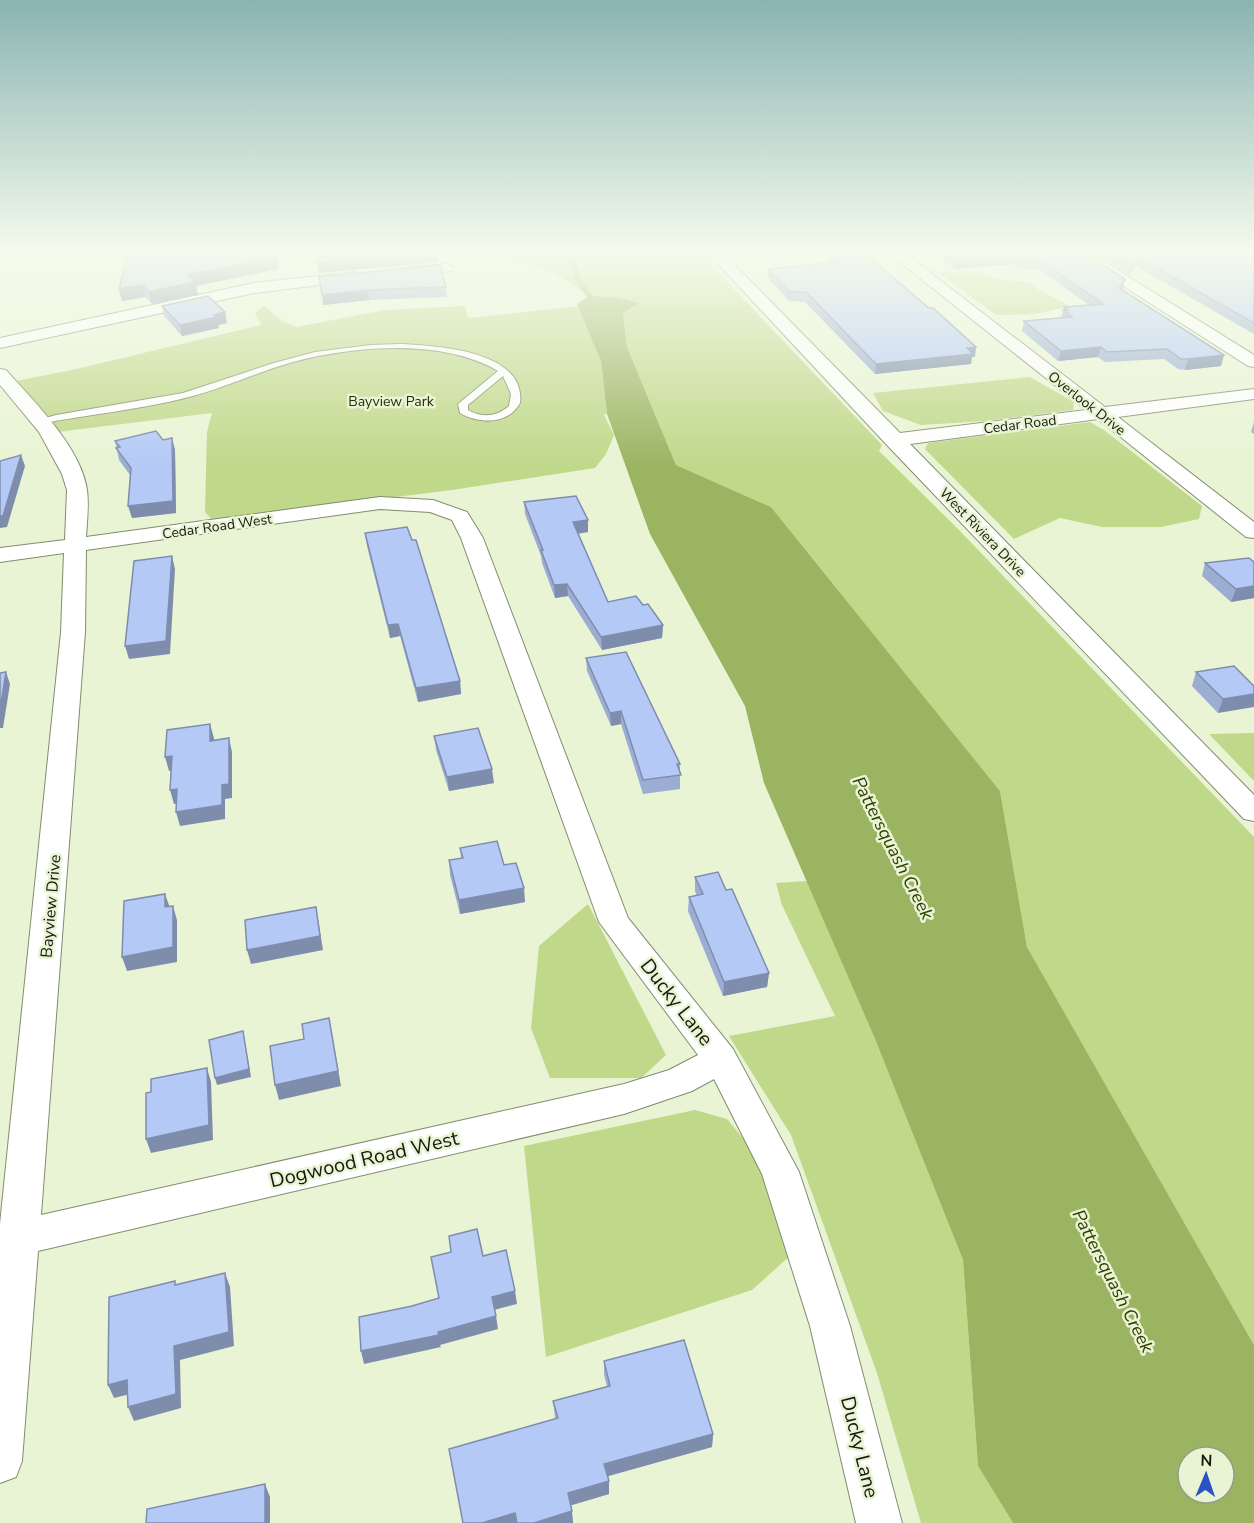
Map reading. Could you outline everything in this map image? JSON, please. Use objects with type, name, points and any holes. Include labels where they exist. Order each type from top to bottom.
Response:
[{"type":"street","points":[[0,343],[97,322]]},
{"type":"street","name":"West Riviera Drive","points":[[781,322],[1254,812]]},
{"type":"street","name":"Overlook Drive","points":[[984,322],[1254,532]]},
{"type":"street","points":[[1190,322],[1254,362]]},
{"type":"street","name":"Bayview Drive","points":[[0,374],[40,421],[74,472],[77,490],[73,632],[11,1239],[0,1461]]},
{"type":"street","name":"Cedar Road","points":[[893,440],[1254,394]]},
{"type":"street","name":"Cedar Road West","points":[[0,555],[380,503],[434,506]]},
{"type":"street","name":"Ducky Lane","points":[[434,506],[459,516],[472,538],[614,922],[721,1059],[780,1172],[830,1326],[879,1523]]},
{"type":"street","name":"Dogwood Road West","points":[[11,1239],[624,1099],[680,1081],[721,1059]]},
{"type":"lane","points":[[40,421],[170,399],[293,360],[360,350],[400,347],[445,349],[472,354],[494,363],[504,371],[516,397],[514,406],[506,414],[482,419],[463,411],[463,404],[504,371]]},
{"type":"green space","name":"Bayview Park","points":[[260,322],[285,322],[297,327],[322,322],[585,322],[601,361],[607,414],[604,415],[614,435],[606,454],[595,468],[452,490],[212,520],[205,512],[207,432],[212,413],[57,432],[16,381],[261,325]]},
{"type":"green space","points":[[624,322],[765,322],[882,445],[879,451],[958,529],[1254,837],[1254,1345],[1027,947],[1000,791],[771,507],[676,465],[627,347]]},
{"type":"green space","points":[[1030,377],[1074,402],[1073,410],[985,421],[921,425],[883,411],[873,393]]},
{"type":"green space","points":[[1090,422],[1104,430],[1202,506],[1199,519],[1161,527],[1102,527],[1060,518],[1014,539],[925,449],[928,443]]},
{"type":"green space","points":[[1254,733],[1254,781],[1209,734]]},
{"type":"green space","points":[[807,881],[875,1039],[963,1260],[978,1466],[1013,1523],[921,1523],[877,1373],[791,1135],[729,1036],[835,1016],[782,905],[776,883]]},
{"type":"green space","points":[[588,904],[666,1055],[641,1078],[550,1078],[531,1028],[539,946]]},
{"type":"green space","points":[[695,1110],[727,1119],[753,1150],[792,1254],[752,1290],[546,1357],[524,1146]]},
{"type":"water","name":"Pattersquash Creek","points":[[585,322],[624,322],[627,347],[676,465],[771,507],[1000,791],[1027,947],[1254,1345],[1254,1523],[1013,1523],[978,1466],[963,1260],[875,1039],[764,783],[745,706],[650,534],[607,414],[601,361]]},
{"type":"building","points":[[177,322],[194,322],[180,325]]},
{"type":"building","points":[[835,322],[949,322],[976,347],[967,348],[973,354],[876,364]]},
{"type":"building","points":[[1025,322],[1172,322],[1224,355],[1181,359],[1167,349],[1107,352],[1101,347],[1061,351]]},
{"type":"building","points":[[156,431],[163,440],[172,438],[173,501],[128,506],[131,468],[116,448],[120,447],[115,441]]},
{"type":"building","points":[[21,455],[3,516],[0,516],[0,461]]},
{"type":"building","points":[[576,496],[588,520],[573,522],[608,602],[636,596],[643,605],[648,604],[663,625],[601,637],[567,584],[554,585],[524,502]]},
{"type":"building","points":[[407,527],[412,540],[416,540],[460,681],[416,688],[398,624],[388,625],[365,533]]},
{"type":"building","points":[[172,556],[166,641],[125,646],[134,561]]},
{"type":"building","points":[[1249,558],[1254,562],[1254,586],[1236,589],[1205,563]]},
{"type":"building","points":[[626,652],[680,764],[677,764],[681,775],[643,780],[621,711],[610,713],[586,658]]},
{"type":"building","points":[[1234,666],[1254,686],[1254,694],[1223,699],[1196,672]]},
{"type":"building","points":[[6,672],[0,710],[0,673]]},
{"type":"building","points":[[210,724],[210,741],[229,738],[229,784],[222,785],[222,805],[176,812],[177,789],[170,790],[172,756],[165,757],[167,730]]},
{"type":"building","points":[[478,728],[492,769],[447,777],[434,736]]},
{"type":"building","points":[[497,841],[504,865],[516,863],[524,888],[459,900],[449,860],[463,858],[460,848]]},
{"type":"building","points":[[718,872],[726,890],[732,889],[769,973],[724,982],[689,897],[703,894],[695,877]]},
{"type":"building","points":[[165,894],[165,907],[173,906],[173,947],[122,957],[124,901]]},
{"type":"building","points":[[316,907],[320,936],[247,950],[245,920]]},
{"type":"building","points":[[329,1018],[338,1071],[275,1085],[270,1046],[304,1039],[302,1024]]},
{"type":"building","points":[[243,1031],[249,1069],[215,1078],[209,1040]]},
{"type":"building","points":[[207,1068],[209,1125],[146,1139],[146,1093],[151,1092],[151,1079]]},
{"type":"building","points":[[477,1229],[483,1256],[506,1250],[515,1291],[492,1297],[496,1316],[438,1332],[439,1335],[361,1351],[359,1317],[439,1298],[431,1257],[451,1252],[449,1236]]},
{"type":"building","points":[[225,1273],[229,1332],[174,1346],[176,1394],[128,1407],[127,1380],[108,1385],[109,1297],[175,1281],[175,1285]]},
{"type":"building","points":[[684,1340],[713,1434],[604,1464],[609,1481],[568,1493],[572,1511],[534,1523],[517,1523],[515,1513],[482,1523],[463,1523],[449,1449],[558,1418],[553,1401],[610,1386],[604,1361]]},
{"type":"building","points":[[265,1484],[265,1523],[146,1523],[147,1509]]}]
